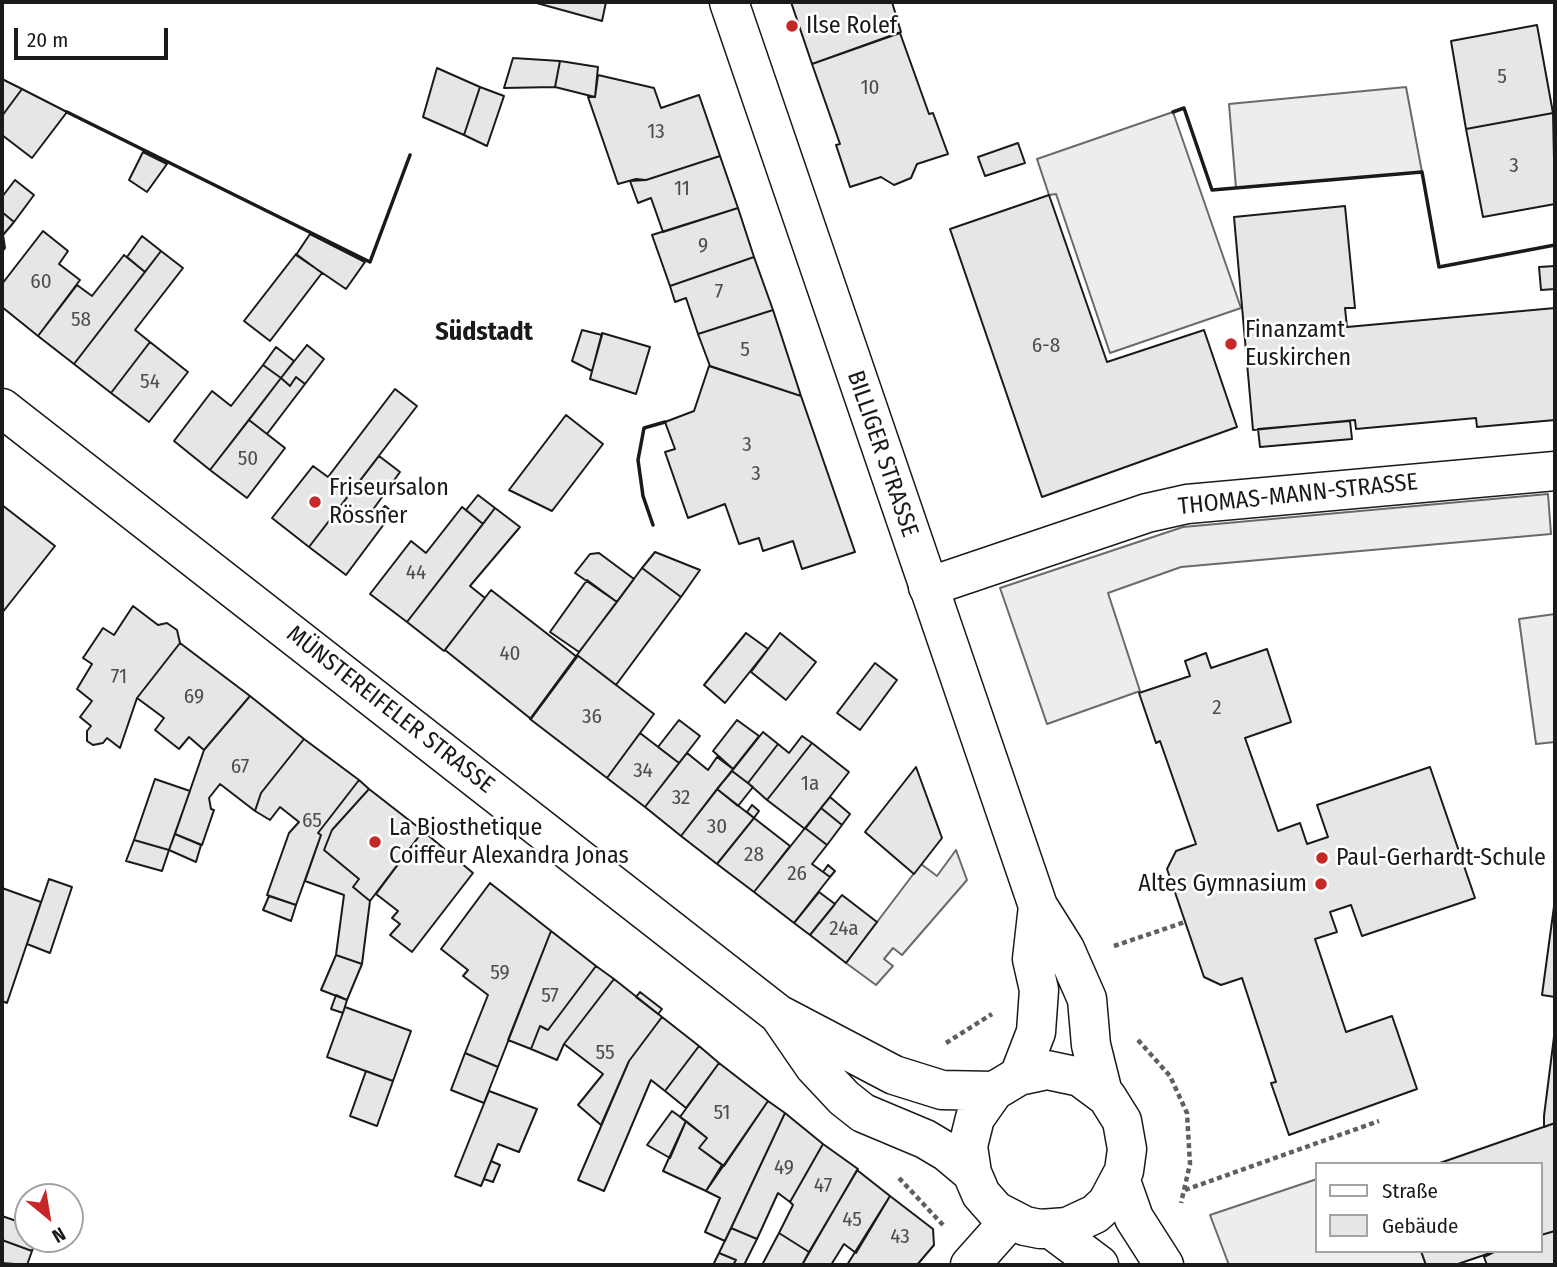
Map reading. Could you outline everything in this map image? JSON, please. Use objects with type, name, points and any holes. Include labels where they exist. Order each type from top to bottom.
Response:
[{"type":"street","name":"BILLIGER STRASSE","points":[[729,2],[1038,906],[1070,961],[1087,999],[1091,1045],[1103,1094]]},
{"type":"street","name":"MÜNSTEREIFELER STRASSE","points":[[2,408],[778,1014],[894,1075],[942,1090],[1007,1083]]},
{"type":"street","name":"THOMAS-MANN-STRASSE","points":[[928,587],[1147,513],[1187,504],[1555,471]]},
{"type":"street","name":"BILLIGER STRASSE","points":[[1007,1083],[1036,1032],[1039,990],[1032,959],[1038,906]]},
{"type":"street","name":"MÜNSTEREIFELER STRASSE","points":[[778,1014],[814,1066],[844,1098],[878,1121],[937,1146],[972,1173]]},
{"type":"street","points":[[1058,1071],[1080,1077],[1103,1094],[1119,1116],[1126,1138],[1126,1161],[1121,1181],[1110,1199],[1095,1214],[1067,1227],[1030,1227],[1010,1220],[985,1199],[972,1173],[968,1156],[970,1134],[980,1108],[1007,1083],[1058,1071]]},
{"type":"street","points":[[1121,1181],[1134,1218],[1164,1265]]},
{"type":"street","points":[[970,1265],[1010,1220]]},
{"type":"street","points":[[1051,1229],[1098,1265]]},
{"type":"path","points":[[1070,961],[1185,922]]},
{"type":"path","points":[[1185,1190],[1379,1121]]},
{"type":"shaded area","points":[[1406,87],[1422,172],[1236,188],[1229,104]]},
{"type":"shaded area","points":[[1173,112],[1241,308],[1110,353],[1056,194],[1049,195],[1037,159]]},
{"type":"shaded area","points":[[1548,494],[1551,534],[1181,567],[1108,593],[1140,691],[1047,724],[1000,588],[1183,527]]},
{"type":"shaded area","points":[[1555,614],[1555,742],[1536,744],[1519,619]]},
{"type":"shaded area","points":[[956,850],[967,880],[902,955],[893,948],[884,959],[893,966],[876,985],[846,963],[921,864],[937,876]]},
{"type":"shaded area","points":[[1316,1179],[1316,1253],[1422,1253],[1426,1265],[1229,1265],[1210,1215]]},
{"type":"building","points":[[533,2],[606,2],[602,21]]},
{"type":"building","points":[[791,2],[892,2],[901,32],[812,64]]},
{"type":"building","points":[[1537,25],[1553,113],[1466,129],[1451,41]]},
{"type":"building","points":[[900,33],[929,114],[933,113],[948,154],[917,164],[911,178],[894,185],[881,177],[850,187],[836,145],[840,144],[812,64]]},
{"type":"building","points":[[513,58],[560,61],[555,87],[504,88]]},
{"type":"building","points":[[560,61],[598,67],[595,97],[555,87]]},
{"type":"building","points":[[437,68],[480,87],[464,135],[423,117]]},
{"type":"building","points":[[598,75],[654,88],[661,108],[699,95],[720,156],[646,180],[636,179],[618,184],[588,97],[595,97]]},
{"type":"building","points":[[2,79],[22,89],[2,116]]},
{"type":"building","points":[[480,87],[504,96],[487,146],[464,135]]},
{"type":"building","points":[[22,89],[67,112],[32,158],[2,135],[2,116]]},
{"type":"building","points":[[1553,113],[1555,204],[1483,217],[1466,129]]},
{"type":"building","points":[[1018,143],[1025,163],[985,176],[978,157]]},
{"type":"building","points":[[143,152],[167,164],[147,192],[129,180]]},
{"type":"building","points":[[720,156],[738,208],[663,232],[651,198],[638,203],[630,181],[646,180]]},
{"type":"building","points":[[15,180],[34,195],[14,222],[2,212],[2,197]]},
{"type":"building","points":[[1049,195],[1107,362],[1204,330],[1237,427],[1042,497],[950,229]]},
{"type":"building","points":[[1345,206],[1355,308],[1345,308],[1347,327],[1555,308],[1555,420],[1477,427],[1476,418],[1356,429],[1355,420],[1253,430],[1234,217]]},
{"type":"building","points":[[738,208],[754,257],[670,286],[652,235]]},
{"type":"building","points":[[2,212],[14,222],[3,235],[5,248],[2,252]]},
{"type":"building","points":[[43,231],[68,251],[59,264],[80,280],[38,336],[2,307],[2,284]]},
{"type":"building","points":[[310,234],[365,262],[346,289],[296,255]]},
{"type":"building","points":[[142,236],[161,251],[145,272],[127,257]]},
{"type":"building","points":[[161,251],[183,268],[135,330],[150,342],[111,393],[74,364]]},
{"type":"building","points":[[296,254],[322,273],[270,341],[244,321]]},
{"type":"building","points":[[124,255],[145,272],[74,364],[38,336],[77,285],[92,296]]},
{"type":"building","points":[[754,257],[773,310],[698,334],[686,298],[675,302],[670,286]]},
{"type":"building","points":[[1555,266],[1555,289],[1541,290],[1539,267]]},
{"type":"building","points":[[773,310],[801,396],[710,366],[698,334]]},
{"type":"building","points":[[582,330],[602,335],[592,371],[572,361]]},
{"type":"building","points":[[602,333],[650,347],[636,394],[590,379]]},
{"type":"building","points":[[150,342],[188,372],[149,422],[111,393]]},
{"type":"building","points":[[307,345],[324,359],[305,384],[296,377],[290,386],[281,378]]},
{"type":"building","points":[[276,347],[294,361],[281,378],[263,365]]},
{"type":"building","points":[[263,365],[281,378],[210,470],[174,441],[212,391],[231,406]]},
{"type":"building","points":[[709,366],[801,396],[855,552],[802,569],[793,541],[763,551],[759,538],[739,544],[725,504],[688,518],[665,452],[675,449],[665,422],[694,411]]},
{"type":"building","points":[[296,377],[305,384],[267,434],[249,420],[281,378],[290,386]]},
{"type":"building","points":[[395,389],[417,406],[309,547],[272,518],[313,466],[328,477]]},
{"type":"building","points":[[566,415],[603,444],[552,511],[509,490]]},
{"type":"building","points":[[249,420],[285,448],[247,498],[210,470]]},
{"type":"building","points":[[1350,421],[1352,439],[1260,447],[1258,429]]},
{"type":"building","points":[[379,456],[400,472],[372,511],[377,515],[385,506],[393,512],[346,575],[309,547]]},
{"type":"building","points":[[478,495],[495,508],[483,524],[466,510]]},
{"type":"building","points":[[2,505],[55,546],[2,613]]},
{"type":"building","points":[[462,507],[483,524],[407,622],[370,594],[411,541],[426,553]]},
{"type":"building","points":[[495,508],[520,527],[470,586],[485,598],[444,651],[407,622]]},
{"type":"building","points":[[655,552],[700,570],[681,597],[642,568]]},
{"type":"building","points":[[599,553],[634,579],[617,602],[575,573],[590,554]]},
{"type":"building","points":[[642,568],[681,597],[616,685],[577,655]]},
{"type":"building","points":[[587,580],[617,602],[579,652],[550,632]]},
{"type":"building","points":[[491,590],[577,657],[531,719],[445,650]]},
{"type":"building","points":[[133,606],[158,625],[167,623],[177,630],[180,643],[137,698],[120,748],[107,738],[103,743],[93,745],[87,741],[87,731],[91,726],[80,717],[92,701],[77,689],[92,664],[83,658],[103,628],[114,635]]},
{"type":"building","points":[[746,633],[768,649],[725,703],[704,685]]},
{"type":"building","points":[[780,633],[816,662],[786,700],[751,672]]},
{"type":"building","points":[[180,643],[250,696],[204,750],[189,737],[179,749],[155,730],[164,718],[137,698]]},
{"type":"building","name":"Altes Gymnasium","points":[[1267,649],[1291,722],[1245,738],[1278,831],[1300,823],[1307,844],[1328,837],[1317,805],[1430,767],[1475,898],[1362,936],[1351,905],[1330,912],[1337,932],[1315,939],[1346,1032],[1392,1016],[1417,1089],[1289,1135],[1271,1083],[1276,1082],[1242,978],[1221,985],[1204,977],[1167,869],[1176,851],[1196,844],[1160,741],[1156,743],[1139,693],[1190,676],[1185,661],[1206,653],[1211,668]]},
{"type":"building","points":[[577,655],[654,714],[607,778],[530,719]]},
{"type":"building","points":[[875,663],[897,680],[860,730],[837,713]]},
{"type":"building","points":[[250,696],[304,739],[261,793],[255,811],[220,784],[209,798],[211,809],[214,810],[202,845],[175,834],[204,750]]},
{"type":"building","points":[[679,720],[700,736],[679,763],[658,747]]},
{"type":"building","points":[[737,720],[759,736],[733,769],[713,751]]},
{"type":"building","points":[[763,732],[778,744],[748,783],[732,771]]},
{"type":"building","points":[[640,733],[679,763],[645,807],[607,778]]},
{"type":"building","points":[[802,736],[812,743],[767,800],[748,783],[778,744],[789,753]]},
{"type":"building","points":[[304,739],[359,780],[318,833],[321,835],[296,905],[267,895],[289,833],[299,822],[280,807],[270,820],[255,811],[261,793]]},
{"type":"building","points":[[812,743],[849,772],[805,829],[767,800]]},
{"type":"building","points":[[687,753],[708,770],[717,757],[733,769],[681,836],[645,807]]},
{"type":"building","points":[[916,767],[942,838],[914,874],[865,832]]},
{"type":"building","points":[[732,771],[753,787],[738,806],[717,789]]},
{"type":"building","points":[[155,779],[190,791],[169,850],[134,840]]},
{"type":"building","points":[[359,780],[369,789],[332,830],[324,850],[359,879],[353,887],[370,901],[362,964],[336,955],[344,895],[305,881],[321,835],[318,833]]},
{"type":"building","points":[[369,789],[423,831],[370,901],[353,887],[359,879],[324,850],[332,830]]},
{"type":"building","points":[[717,789],[754,818],[717,864],[681,836]]},
{"type":"building","points":[[830,797],[850,814],[842,825],[821,808]]},
{"type":"building","points":[[752,805],[759,811],[754,818],[747,812]]},
{"type":"building","points":[[821,808],[842,825],[827,845],[805,828]]},
{"type":"building","points":[[754,818],[790,846],[754,892],[717,864]]},
{"type":"building","points":[[805,828],[827,845],[812,864],[830,877],[794,923],[754,892]]},
{"type":"building","points":[[423,831],[473,873],[412,952],[390,935],[400,924],[392,918],[398,911],[376,894]]},
{"type":"building","points":[[175,834],[201,845],[196,862],[169,850]]},
{"type":"building","points":[[134,840],[169,850],[162,871],[126,861]]},
{"type":"building","points":[[828,865],[835,871],[830,877],[823,872]]},
{"type":"building","points":[[49,879],[72,887],[50,953],[27,944]]},
{"type":"building","points":[[490,883],[551,931],[498,1067],[465,1053],[488,995],[463,976],[468,970],[441,949]]},
{"type":"building","points":[[2,888],[41,902],[7,1003],[2,1001]]},
{"type":"building","points":[[819,892],[835,904],[810,935],[794,923]]},
{"type":"building","points":[[842,895],[877,922],[846,963],[810,935]]},
{"type":"building","points":[[269,896],[296,905],[291,921],[263,910]]},
{"type":"building","points":[[1555,899],[1555,997],[1542,995]]},
{"type":"building","points":[[551,931],[596,966],[548,1030],[540,1026],[531,1049],[508,1040]]},
{"type":"building","points":[[336,955],[362,964],[347,1000],[321,990]]},
{"type":"building","points":[[596,966],[614,979],[564,1044],[557,1060],[531,1049],[540,1026],[548,1030]]},
{"type":"building","points":[[614,979],[662,1017],[629,1061],[601,1125],[578,1105],[603,1074],[564,1044]]},
{"type":"building","points":[[640,992],[662,1009],[658,1014],[636,997]]},
{"type":"building","points":[[336,995],[347,1000],[343,1013],[331,1009]]},
{"type":"building","points":[[345,1007],[411,1031],[393,1081],[327,1057]]},
{"type":"building","points":[[662,1017],[699,1046],[665,1091],[651,1080],[604,1191],[578,1180],[629,1061]]},
{"type":"building","points":[[1555,1029],[1555,1123],[1544,1127],[1544,1116]]},
{"type":"building","points":[[699,1046],[719,1063],[686,1108],[665,1091]]},
{"type":"building","points":[[465,1053],[498,1067],[484,1103],[451,1090]]},
{"type":"building","points":[[719,1063],[768,1101],[724,1166],[699,1148],[707,1138],[680,1117]]},
{"type":"building","points":[[366,1071],[393,1081],[377,1126],[350,1116]]},
{"type":"building","points":[[489,1091],[537,1109],[519,1152],[498,1144],[481,1186],[455,1176]]},
{"type":"building","points":[[768,1101],[785,1113],[725,1241],[705,1232],[720,1198],[706,1191]]},
{"type":"building","points":[[672,1111],[686,1121],[670,1158],[647,1145]]},
{"type":"building","points":[[785,1113],[823,1144],[790,1202],[778,1193],[757,1239],[731,1228]]},
{"type":"building","points":[[686,1121],[707,1138],[699,1148],[722,1165],[706,1191],[663,1171]]},
{"type":"building","points":[[1555,1123],[1555,1231],[1543,1234],[1543,1162],[1443,1162]]},
{"type":"building","points":[[823,1144],[858,1169],[809,1252],[779,1233],[793,1205],[790,1202]]},
{"type":"building","points":[[491,1161],[500,1165],[493,1182],[484,1179]]},
{"type":"building","points":[[857,1170],[890,1196],[856,1253],[844,1244],[831,1265],[802,1265]]},
{"type":"building","points":[[890,1196],[933,1229],[934,1245],[917,1265],[847,1265]]},
{"type":"building","points":[[2,1216],[14,1220],[14,1244],[2,1240]]},
{"type":"building","points":[[731,1228],[757,1239],[744,1265],[733,1265],[736,1260],[719,1253]]},
{"type":"building","points":[[1555,1231],[1555,1265],[1487,1265],[1484,1257],[1492,1253],[1543,1253],[1543,1234]]},
{"type":"building","points":[[779,1233],[809,1252],[802,1265],[762,1265]]},
{"type":"building","points":[[2,1240],[14,1244],[14,1253],[31,1253],[27,1265],[2,1263]]},
{"type":"building","points":[[719,1253],[736,1260],[733,1265],[713,1265]]},
{"type":"building","points":[[1422,1253],[1490,1253],[1455,1265],[1426,1265]]},
{"type":"wall","points":[[1173,112],[1184,108],[1212,190],[1422,172],[1439,267],[1555,245]]},
{"type":"wall","points":[[67,112],[370,262],[410,155]]},
{"type":"wall","points":[[653,525],[643,496],[638,460],[644,428],[665,422]]},
{"type":"place","name":"Ilse Rolef","points":[[792,26]]},
{"type":"place","name":"Finanzamt Euskirchen","points":[[1231,344]]},
{"type":"place","name":"Friseursalon Rössner","points":[[315,502]]},
{"type":"place","name":"La Biosthetique Coiffeur Alexandra Jonas","points":[[375,842]]},
{"type":"place","name":"Paul-Gerhardt-Schule","points":[[1322,858]]},
{"type":"place","name":"Altes Gymnasium","points":[[1321,884]]},
{"type":"district","name":"Südstadt","points":[[484,333]]}]
